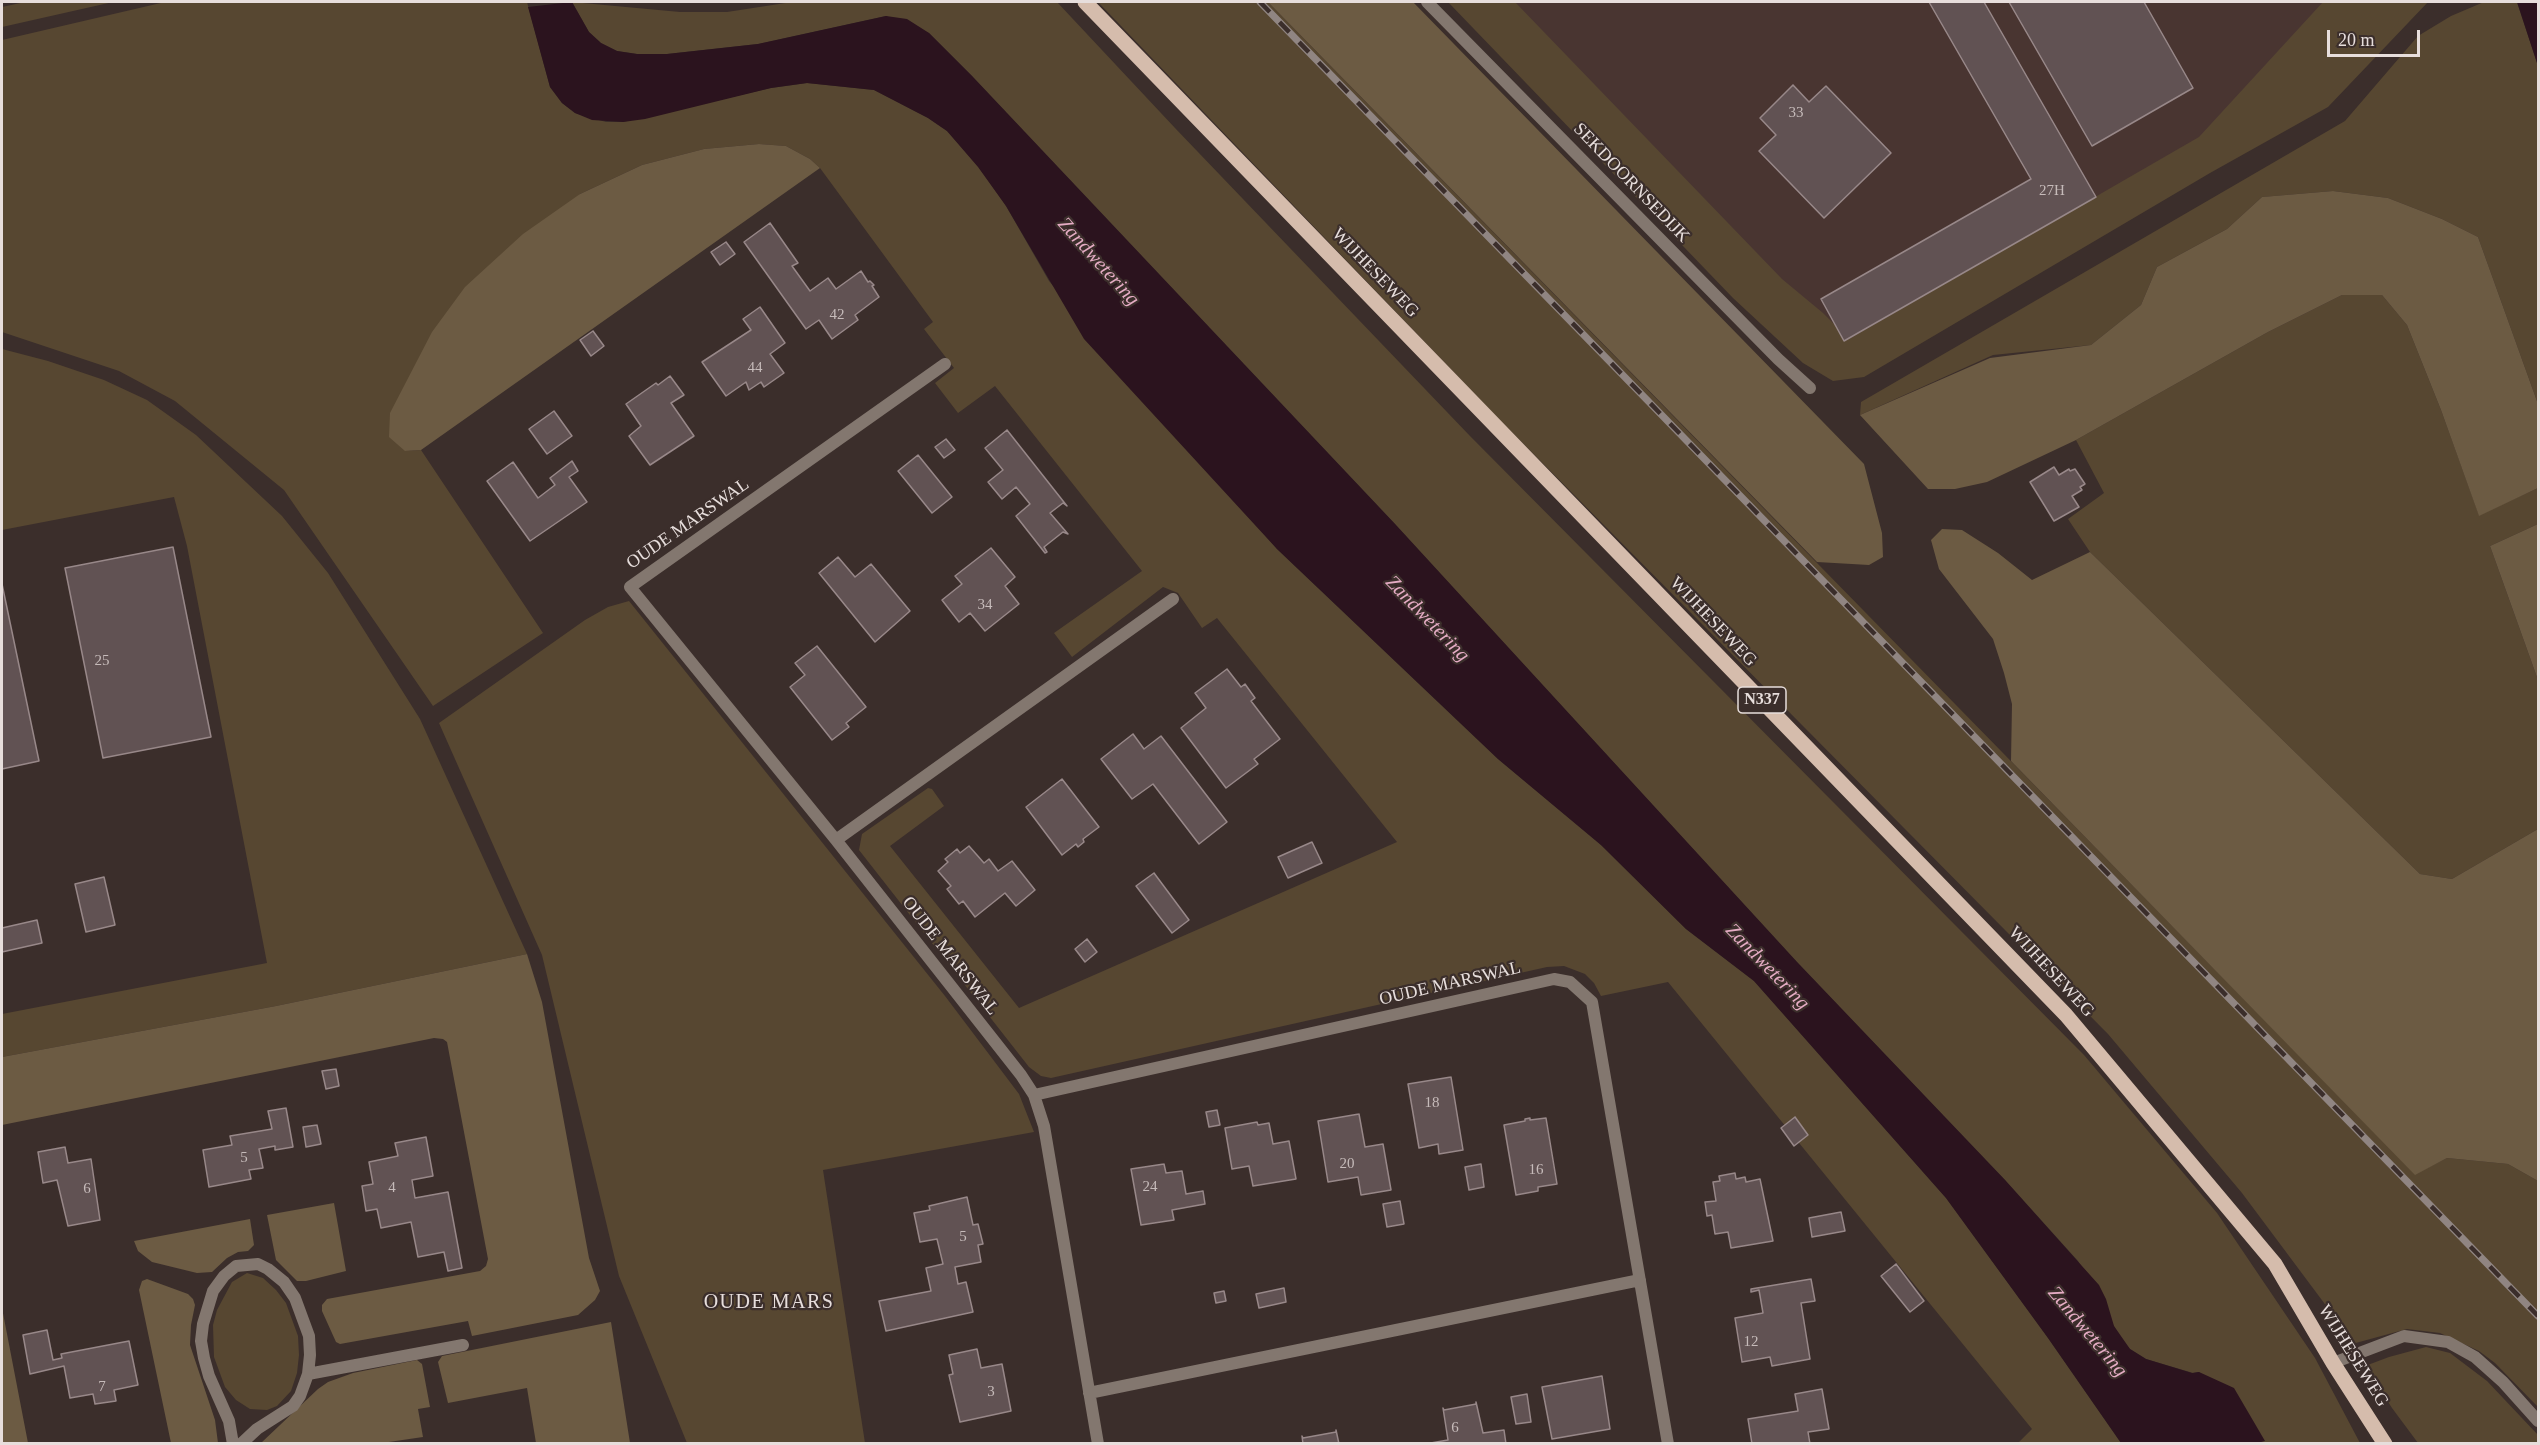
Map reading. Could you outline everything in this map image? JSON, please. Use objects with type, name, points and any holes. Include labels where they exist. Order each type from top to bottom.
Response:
[{"type":"main road","name":"WIJHESEWEG","points":[[1084,2],[2066,1014],[2275,1264],[2333,1362],[2385,1443]]},
{"type":"street","name":"SEKDOORNSEDIJK","points":[[1427,2],[1778,359],[1810,388]]},
{"type":"street","name":"OUDE MARSWAL","points":[[945,364],[630,587],[836,840],[1021,1075],[1034,1095],[1044,1126],[1098,1443]]},
{"type":"street","points":[[836,840],[1173,599]]},
{"type":"street","name":"OUDE MARSWAL","points":[[1034,1095],[1554,979],[1570,982],[1592,1002],[1668,1443]]},
{"type":"street","points":[[232,1443],[224,1407],[209,1377],[201,1341],[207,1307],[213,1291],[229,1270],[246,1264],[258,1264],[284,1282],[295,1298],[309,1336],[308,1374],[300,1396],[293,1406],[257,1429],[241,1443]]},
{"type":"street","points":[[1089,1393],[1640,1280]]},
{"type":"street","points":[[2333,1362],[2404,1336],[2448,1342],[2475,1357],[2503,1382],[2538,1421]]},
{"type":"street","points":[[308,1374],[462,1345]]},
{"type":"shaded area","points":[[25,2],[113,2],[2,27],[2,7]]},
{"type":"shaded area","points":[[165,2],[527,2],[550,87],[562,103],[575,113],[606,122],[623,122],[771,88],[807,83],[874,90],[928,118],[947,131],[979,167],[1006,206],[1049,281],[1277,549],[1498,759],[1601,845],[1686,929],[1754,981],[1946,1198],[2121,1443],[2018,1443],[2032,1429],[1668,982],[1601,996],[1594,983],[1585,974],[1564,966],[1547,967],[1051,1078],[1041,1076],[1029,1067],[859,850],[862,834],[928,788],[932,789],[944,806],[890,846],[1019,1008],[1397,842],[1217,618],[1202,628],[1178,593],[1163,587],[1072,657],[1054,633],[1142,571],[995,386],[958,413],[935,383],[954,368],[924,329],[933,322],[820,168],[810,159],[786,146],[759,144],[704,149],[642,165],[580,194],[405,451],[421,450],[543,633],[433,706],[284,490],[175,401],[119,371],[2,332],[2,40]]},
{"type":"shaded area","points":[[572,2],[680,12],[727,12],[792,2],[1057,2],[1470,436],[2084,1055],[2217,1213],[2315,1358],[2360,1443],[2253,1443],[2264,1440],[2199,1372],[2193,1373],[2146,1359],[2130,1349],[2121,1339],[2078,1261],[2005,1180],[1797,962],[1395,524],[929,33],[886,16],[758,44],[667,54],[637,54],[617,51],[601,43],[589,32]]},
{"type":"shaded area","points":[[1098,2],[1268,2],[2415,1174],[2447,1158],[2508,1164],[2538,1181],[2538,1407],[2495,1363],[2479,1351],[2440,1333],[2407,1329],[2352,1344],[2242,1193],[2108,1034],[1493,413]]},
{"type":"shaded area","points":[[1268,2],[1413,2],[1864,464],[1882,533],[1883,557],[1869,565],[1817,562]]},
{"type":"shaded area","points":[[1448,2],[1515,2],[1782,279],[1823,313],[1849,339],[2199,137],[2323,2],[2428,2],[2328,107],[2210,173],[1864,377],[1833,381],[1803,363],[1733,298]]},
{"type":"shaded area","points":[[1510,2],[2358,2],[2199,159],[1840,351]]},
{"type":"shaded area","points":[[2484,2],[2517,2],[2538,66],[2538,404],[2478,237],[2442,219],[2388,198],[2333,191],[2262,197],[2227,229],[2157,267],[2141,305],[2091,345],[1993,355],[1860,415],[1861,402],[2345,121],[2418,36],[2451,16]]},
{"type":"shaded area","points":[[759,144],[786,146],[810,159],[820,168],[421,450],[405,451],[389,437],[390,413],[432,332],[465,287],[523,234],[580,194],[642,165],[704,149]]},
{"type":"shaded area","points":[[2333,191],[2388,198],[2442,219],[2478,237],[2538,404],[2538,488],[2479,516],[2441,410],[2407,325],[2382,295],[2342,295],[2268,332],[2076,440],[1987,482],[1955,489],[1928,489],[1860,415],[1990,358],[2091,345],[2141,305],[2157,267],[2227,229],[2262,197]]},
{"type":"shaded area","points":[[2342,295],[2382,295],[2407,325],[2479,515],[2538,488],[2538,524],[2490,546],[2538,680],[2538,829],[2452,879],[2420,874],[2090,552],[2068,519],[2104,493],[2076,440],[2268,332]]},
{"type":"shaded area","points":[[2,349],[48,361],[104,380],[147,400],[196,435],[282,516],[328,573],[420,719],[527,954],[276,1006],[2,1057],[2,1014],[267,963],[187,546],[174,497],[2,530]]},
{"type":"shaded area","points":[[2538,524],[2538,680],[2490,546]]},
{"type":"shaded area","points":[[1942,529],[1962,530],[1998,553],[2032,580],[2090,552],[2420,874],[2452,879],[2538,829],[2538,1181],[2508,1164],[2447,1158],[2415,1175],[2011,761],[2012,704],[2004,673],[1993,639],[1939,569],[1931,540]]},
{"type":"shaded area","points":[[629,601],[945,996],[1019,1094],[1034,1132],[823,1170],[865,1443],[687,1443],[619,1276],[542,955],[439,723],[585,620],[608,607]]},
{"type":"shaded area","points":[[527,954],[542,1002],[589,1258],[600,1291],[595,1300],[578,1315],[472,1336],[468,1321],[340,1344],[336,1342],[322,1311],[322,1305],[327,1299],[480,1271],[486,1266],[488,1259],[447,1042],[443,1039],[434,1038],[2,1125],[2,1057],[276,1006]]},
{"type":"shaded area","points":[[334,1203],[346,1271],[297,1281],[276,1260],[267,1215]]},
{"type":"shaded area","points":[[250,1219],[254,1245],[248,1251],[238,1252],[227,1258],[212,1272],[197,1273],[152,1262],[138,1251],[134,1241]]},
{"type":"shaded area","points":[[247,1273],[263,1278],[276,1290],[286,1303],[298,1336],[297,1373],[291,1391],[277,1406],[267,1410],[250,1409],[236,1400],[225,1387],[214,1357],[213,1325],[217,1310],[232,1282]]},
{"type":"shaded area","points":[[147,1279],[188,1294],[193,1299],[195,1305],[190,1345],[215,1420],[218,1443],[171,1443],[139,1290],[142,1281]]},
{"type":"shaded area","points":[[2,1308],[28,1443],[2,1443]]},
{"type":"shaded area","points":[[611,1322],[630,1443],[536,1443],[527,1388],[448,1403],[438,1362],[442,1356]]},
{"type":"shaded area","points":[[2426,1347],[2450,1353],[2487,1381],[2538,1435],[2538,1443],[2418,1443],[2365,1366]]},
{"type":"shaded area","points":[[417,1360],[422,1364],[430,1407],[418,1409],[423,1437],[382,1443],[261,1443],[328,1382],[353,1373]]},
{"type":"water","name":"Zandwetering","points":[[572,2],[589,32],[601,43],[617,51],[637,54],[667,54],[758,44],[886,16],[907,19],[929,33],[1395,524],[1797,962],[2005,1180],[2099,1285],[2114,1326],[2130,1349],[2146,1359],[2192,1373],[2199,1372],[2234,1388],[2265,1441],[2253,1444],[2121,1443],[1946,1198],[1754,981],[1686,929],[1601,845],[1498,759],[1277,549],[1084,339],[1006,206],[978,167],[947,131],[928,118],[874,90],[807,83],[771,88],[645,119],[623,122],[592,120],[575,113],[562,103],[550,87],[528,7]]},
{"type":"water","points":[[2517,2],[2538,2],[2538,66]]},
{"type":"building","points":[[1929,2],[1984,2],[2096,197],[1844,341],[1821,299],[2031,179]]},
{"type":"building","points":[[2009,2],[2144,2],[2193,88],[2092,146]]},
{"type":"building","points":[[1793,85],[1809,102],[1826,86],[1891,153],[1824,218],[1759,151],[1776,135],[1760,118]]},
{"type":"building","points":[[770,223],[798,263],[792,266],[810,291],[828,278],[836,289],[861,271],[868,282],[874,285],[872,286],[879,297],[855,315],[858,320],[832,339],[819,320],[806,329],[744,242]]},
{"type":"building","points":[[726,242],[735,254],[720,265],[711,252]]},
{"type":"building","points":[[760,307],[785,343],[770,354],[784,373],[764,387],[761,382],[749,390],[746,382],[726,396],[702,362],[751,330],[743,319]]},
{"type":"building","points":[[593,331],[604,346],[591,356],[580,340]]},
{"type":"building","points":[[670,376],[684,395],[671,403],[694,436],[650,465],[629,436],[641,426],[626,404]]},
{"type":"building","points":[[554,411],[572,436],[547,454],[529,429]]},
{"type":"building","points":[[1007,430],[1067,506],[1063,503],[1050,513],[1068,534],[1063,532],[1044,547],[1047,552],[1045,553],[1016,516],[1030,504],[1016,487],[1002,499],[988,482],[1003,470],[985,448]]},
{"type":"building","points":[[946,439],[955,450],[944,458],[935,447]]},
{"type":"building","points":[[918,455],[952,497],[932,513],[898,471]]},
{"type":"building","points":[[572,461],[578,471],[569,477],[587,502],[530,541],[487,481],[513,462],[538,498],[555,485],[550,478]]},
{"type":"building","points":[[2054,467],[2059,475],[2069,469],[2070,471],[2075,469],[2085,484],[2080,487],[2082,490],[2072,496],[2079,507],[2054,521],[2030,482]]},
{"type":"building","points":[[173,547],[211,737],[103,758],[65,568]]},
{"type":"building","points":[[991,548],[1015,577],[1005,586],[1019,604],[985,631],[970,613],[959,622],[942,600],[962,584],[955,576]]},
{"type":"building","points":[[838,557],[855,577],[871,564],[910,611],[875,642],[819,573]]},
{"type":"building","points":[[2,584],[39,761],[2,769]]},
{"type":"building","points":[[817,646],[866,707],[846,723],[849,727],[832,740],[790,687],[805,675],[795,663]]},
{"type":"building","points":[[1227,669],[1241,687],[1245,684],[1255,698],[1251,701],[1280,739],[1254,759],[1258,764],[1226,788],[1181,728],[1206,708],[1195,693]]},
{"type":"building","points":[[1133,734],[1144,749],[1161,736],[1227,822],[1199,844],[1153,784],[1132,799],[1101,759]]},
{"type":"building","points":[[1062,779],[1099,827],[1083,839],[1084,842],[1078,847],[1076,844],[1062,855],[1026,807]]},
{"type":"building","points":[[1312,842],[1322,863],[1288,878],[1278,857]]},
{"type":"building","points":[[969,846],[984,863],[989,859],[998,871],[1012,861],[1035,890],[1016,906],[1005,893],[975,917],[963,901],[959,904],[947,889],[951,886],[938,871],[948,862],[945,859],[957,849],[960,853]]},
{"type":"building","points":[[1154,873],[1189,920],[1172,933],[1136,886]]},
{"type":"building","points":[[104,877],[115,925],[86,932],[75,884]]},
{"type":"building","points":[[37,920],[42,943],[2,952],[2,928]]},
{"type":"building","points":[[1087,939],[1097,952],[1085,962],[1075,949]]},
{"type":"building","points":[[336,1069],[339,1086],[326,1089],[322,1071]]},
{"type":"building","points":[[1451,1077],[1463,1150],[1439,1154],[1438,1144],[1419,1148],[1408,1084]]},
{"type":"building","points":[[286,1108],[293,1147],[275,1150],[275,1146],[259,1149],[263,1168],[249,1170],[251,1179],[209,1187],[203,1150],[232,1145],[230,1136],[272,1129],[268,1111]]},
{"type":"building","points":[[1217,1110],[1220,1125],[1209,1127],[1206,1112]]},
{"type":"building","points":[[1359,1114],[1365,1147],[1383,1144],[1391,1190],[1361,1195],[1358,1177],[1328,1182],[1318,1121]]},
{"type":"building","points":[[1795,1117],[1808,1135],[1794,1146],[1781,1128]]},
{"type":"building","points":[[1530,1118],[1530,1120],[1546,1118],[1557,1184],[1538,1187],[1538,1191],[1516,1195],[1504,1125]]},
{"type":"building","points":[[1257,1122],[1258,1125],[1269,1123],[1273,1144],[1289,1141],[1296,1179],[1253,1186],[1249,1166],[1232,1169],[1225,1128]]},
{"type":"building","points":[[317,1125],[321,1144],[306,1147],[303,1127]]},
{"type":"building","points":[[426,1137],[433,1176],[412,1180],[415,1198],[448,1192],[462,1268],[448,1271],[444,1252],[418,1257],[411,1222],[381,1228],[377,1209],[366,1211],[362,1186],[373,1184],[369,1162],[398,1156],[395,1143]]},
{"type":"building","points":[[65,1147],[68,1163],[91,1159],[100,1220],[68,1226],[57,1180],[43,1183],[38,1152]]},
{"type":"building","points":[[1164,1164],[1166,1173],[1182,1171],[1186,1194],[1203,1191],[1205,1204],[1172,1210],[1174,1220],[1141,1225],[1131,1169]]},
{"type":"building","points":[[1481,1164],[1484,1187],[1469,1190],[1465,1167]]},
{"type":"building","points":[[1735,1173],[1736,1179],[1745,1177],[1746,1182],[1760,1179],[1773,1241],[1731,1248],[1728,1232],[1715,1234],[1712,1215],[1707,1216],[1705,1202],[1716,1201],[1713,1182],[1720,1181],[1719,1176]]},
{"type":"building","points":[[967,1197],[973,1225],[978,1224],[983,1244],[978,1245],[981,1262],[955,1267],[958,1284],[966,1282],[973,1312],[886,1331],[879,1301],[931,1291],[926,1268],[943,1264],[937,1239],[920,1242],[914,1213],[930,1210],[929,1206]]},
{"type":"building","points":[[1400,1201],[1404,1224],[1387,1227],[1383,1204]]},
{"type":"building","points":[[1841,1212],[1845,1231],[1812,1237],[1809,1218]]},
{"type":"building","points":[[1896,1264],[1924,1301],[1910,1312],[1881,1276]]},
{"type":"building","points":[[1811,1279],[1815,1301],[1801,1303],[1810,1359],[1772,1366],[1770,1357],[1742,1362],[1735,1318],[1763,1313],[1759,1290],[1751,1292],[1751,1289]]},
{"type":"building","points":[[1284,1288],[1286,1302],[1259,1308],[1256,1294]]},
{"type":"building","points":[[1224,1291],[1226,1301],[1216,1303],[1214,1293]]},
{"type":"building","points":[[47,1330],[53,1360],[62,1358],[61,1354],[129,1341],[138,1385],[114,1390],[116,1401],[95,1404],[93,1394],[70,1398],[64,1366],[30,1374],[23,1335]]},
{"type":"building","points":[[977,1349],[981,1368],[1002,1364],[1011,1411],[960,1422],[949,1375],[953,1374],[949,1355]]},
{"type":"building","points":[[1602,1376],[1610,1429],[1552,1439],[1542,1387]]},
{"type":"building","points":[[1822,1389],[1829,1429],[1808,1432],[1810,1444],[1752,1444],[1748,1419],[1798,1411],[1795,1394]]},
{"type":"building","points":[[1527,1394],[1531,1422],[1516,1424],[1511,1397]]},
{"type":"building","points":[[1476,1402],[1483,1433],[1504,1430],[1506,1444],[1425,1444],[1448,1440],[1443,1408],[1444,1410],[1476,1404]]},
{"type":"building","points":[[1336,1430],[1339,1444],[1303,1444],[1302,1436],[1303,1438],[1336,1432]]},
{"type":"railway","points":[[1260,2],[2538,1316]]},
{"type":"district","name":"OUDE MARS","points":[[769,1303]]}]
